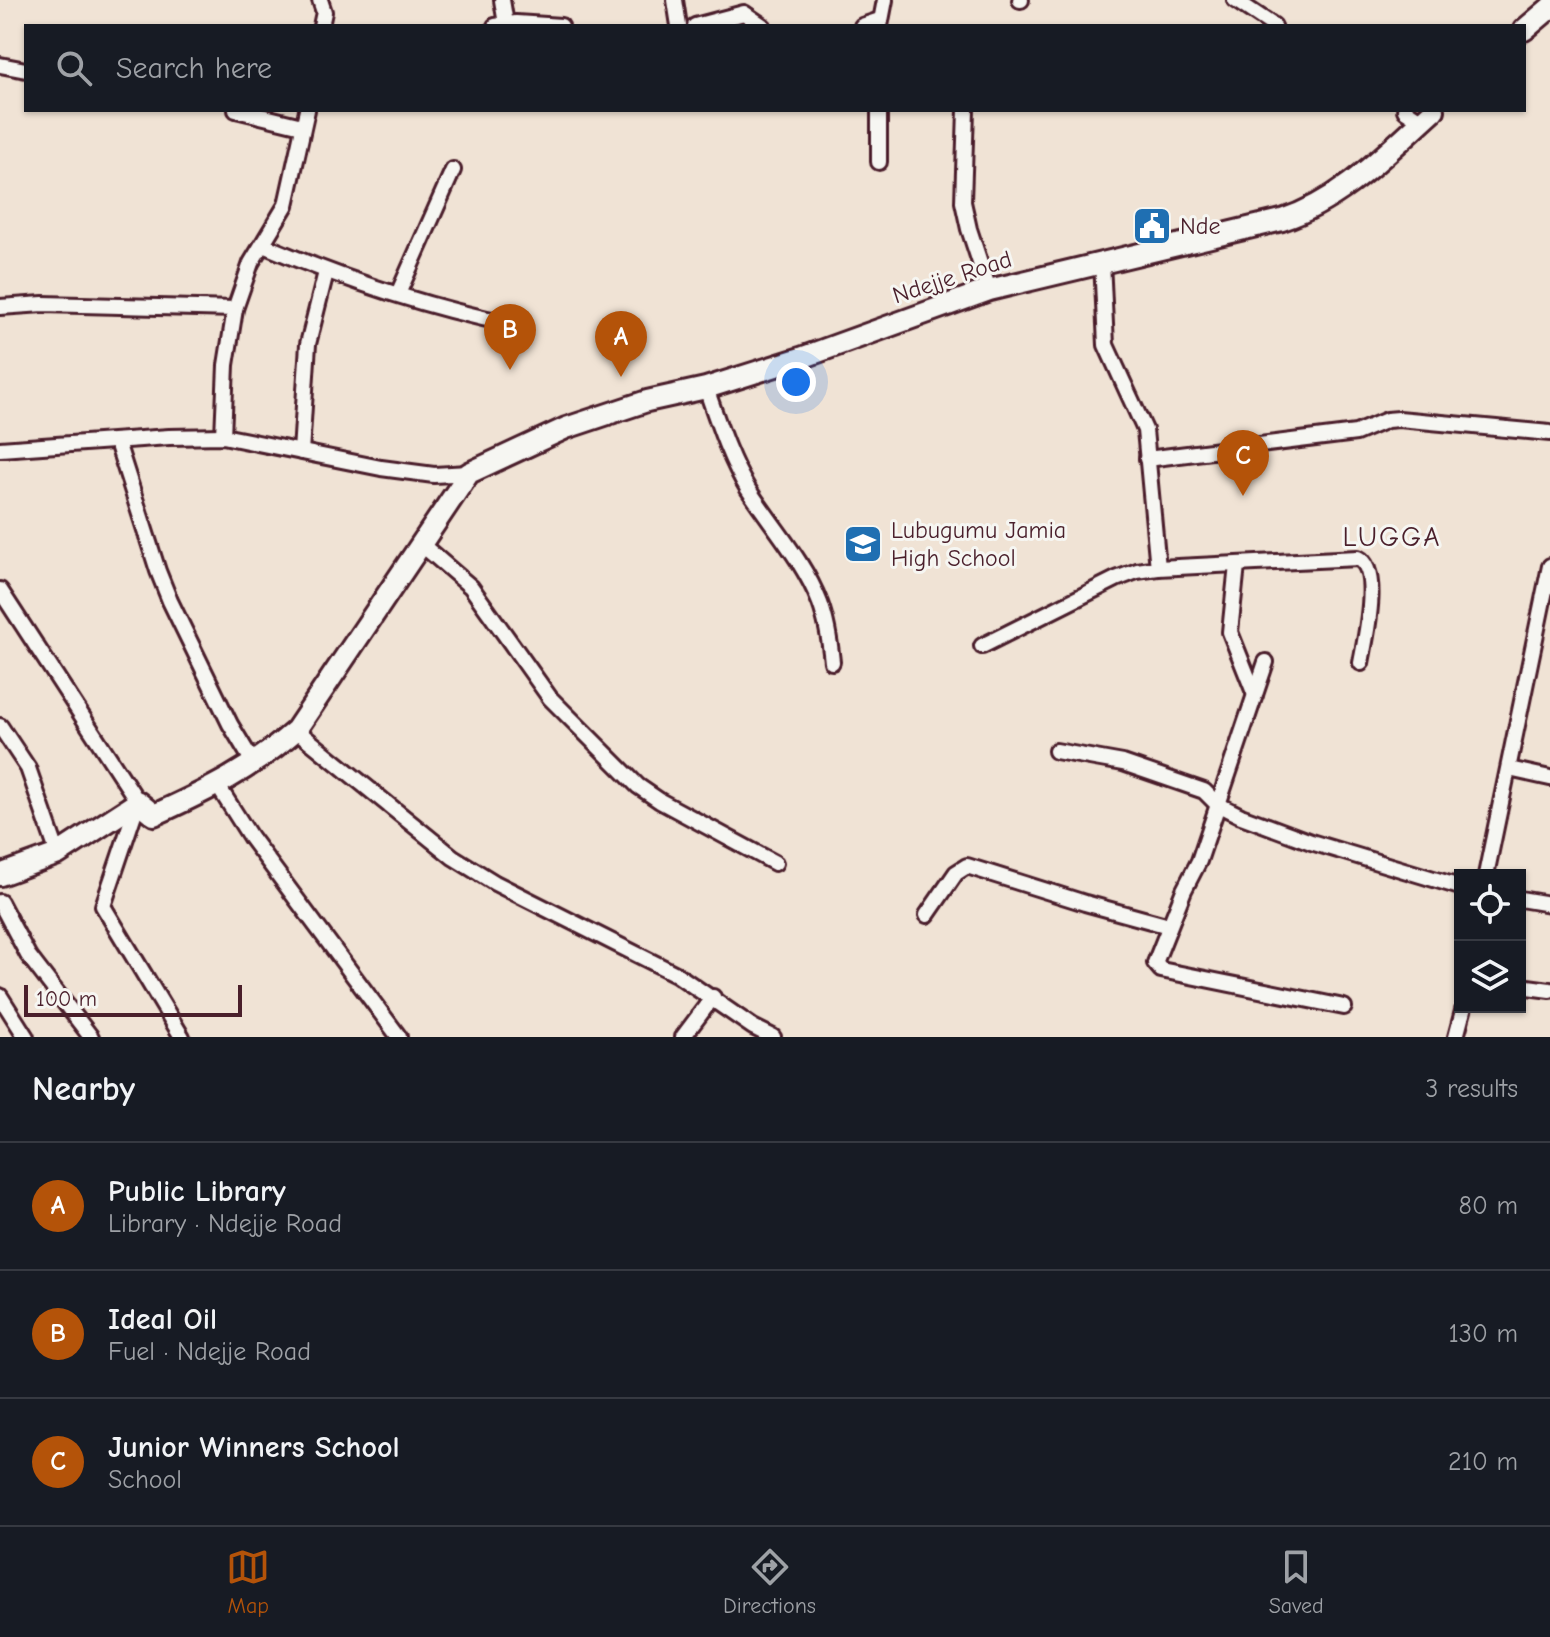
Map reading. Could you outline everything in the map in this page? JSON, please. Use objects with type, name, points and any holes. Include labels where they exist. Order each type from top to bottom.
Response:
[{"type":"street","points":[[320,0],[324,12],[321,24]]},
{"type":"street","points":[[500,24],[502,0]]},
{"type":"street","points":[[675,0],[679,24]]},
{"type":"street","points":[[880,23],[885,0]]},
{"type":"street","points":[[1235,0],[1271,24]]},
{"type":"street","points":[[1526,28],[1550,8]]},
{"type":"street","points":[[703,24],[744,13],[760,24]]},
{"type":"street","points":[[0,65],[24,70]]},
{"type":"street","points":[[244,112],[302,126]]},
{"type":"street","points":[[223,436],[226,365],[235,309],[251,263],[286,205],[306,112]]},
{"type":"street","points":[[879,112],[879,162]]},
{"type":"street","points":[[966,112],[963,202],[989,290]]},
{"type":"street","name":"Ndejje Road","points":[[469,473],[566,428],[647,401],[706,388],[801,358],[989,290],[1309,211],[1341,192],[1420,114]]},
{"type":"street","points":[[398,294],[453,170]]},
{"type":"street","points":[[263,245],[326,272],[452,311],[511,324]]},
{"type":"street","points":[[1102,261],[1106,345],[1144,424],[1158,568]]},
{"type":"street","points":[[301,452],[308,344],[326,272]]},
{"type":"street","points":[[0,307],[56,304],[235,309]]},
{"type":"street","points":[[706,388],[727,446],[747,486],[804,571],[820,601],[829,630],[832,662]]},
{"type":"street","points":[[1147,459],[1356,433],[1387,420],[1399,419],[1550,433]]},
{"type":"street","points":[[0,449],[223,436],[408,472],[434,475],[469,473]]},
{"type":"street","points":[[117,442],[170,601],[230,724],[254,764]]},
{"type":"street","points":[[0,590],[138,802],[154,815],[218,786],[254,764],[296,730],[469,473]]},
{"type":"street","points":[[420,543],[471,587],[550,698],[638,786],[775,863]]},
{"type":"street","points":[[982,646],[1137,571],[1358,558],[1368,567],[1371,597],[1361,663]]},
{"type":"street","points":[[1237,565],[1230,632],[1255,695]]},
{"type":"street","points":[[1487,869],[1550,566]]},
{"type":"street","points":[[1266,662],[1199,861],[1155,963],[1161,970],[1344,1007]]},
{"type":"street","points":[[0,726],[28,768],[58,854]]},
{"type":"street","points":[[296,730],[453,857],[495,883],[676,974],[753,1027],[773,1037]]},
{"type":"street","points":[[1056,751],[1123,763],[1204,791],[1217,804],[1241,816],[1311,842],[1454,885]]},
{"type":"street","points":[[1509,769],[1550,778]]},
{"type":"street","points":[[218,786],[259,850],[399,1037]]},
{"type":"street","points":[[0,875],[58,854],[138,802]]},
{"type":"street","points":[[138,802],[103,906],[182,1037]]},
{"type":"street","points":[[927,915],[956,873],[967,866],[1169,926]]},
{"type":"street","points":[[1526,900],[1550,904]]},
{"type":"street","points":[[0,902],[28,955],[91,1037]]},
{"type":"street","points":[[1526,987],[1550,990]]},
{"type":"street","points":[[0,996],[26,1037]]},
{"type":"street","points":[[683,1037],[713,997]]},
{"type":"street","points":[[1456,1037],[1462,1013]]},
{"type":"place","name":"Nde","points":[[1152,226]]},
{"type":"place","name":"Ideal Oil","points":[[510,370]]},
{"type":"place","name":"Public Library","points":[[621,377]]},
{"type":"place","name":"Junior Winners School","points":[[1243,496]]},
{"type":"place","name":"Lubugumu Jamia High School","points":[[863,544]]},
{"type":"district","name":"LUGGA","points":[[1392,537]]}]
